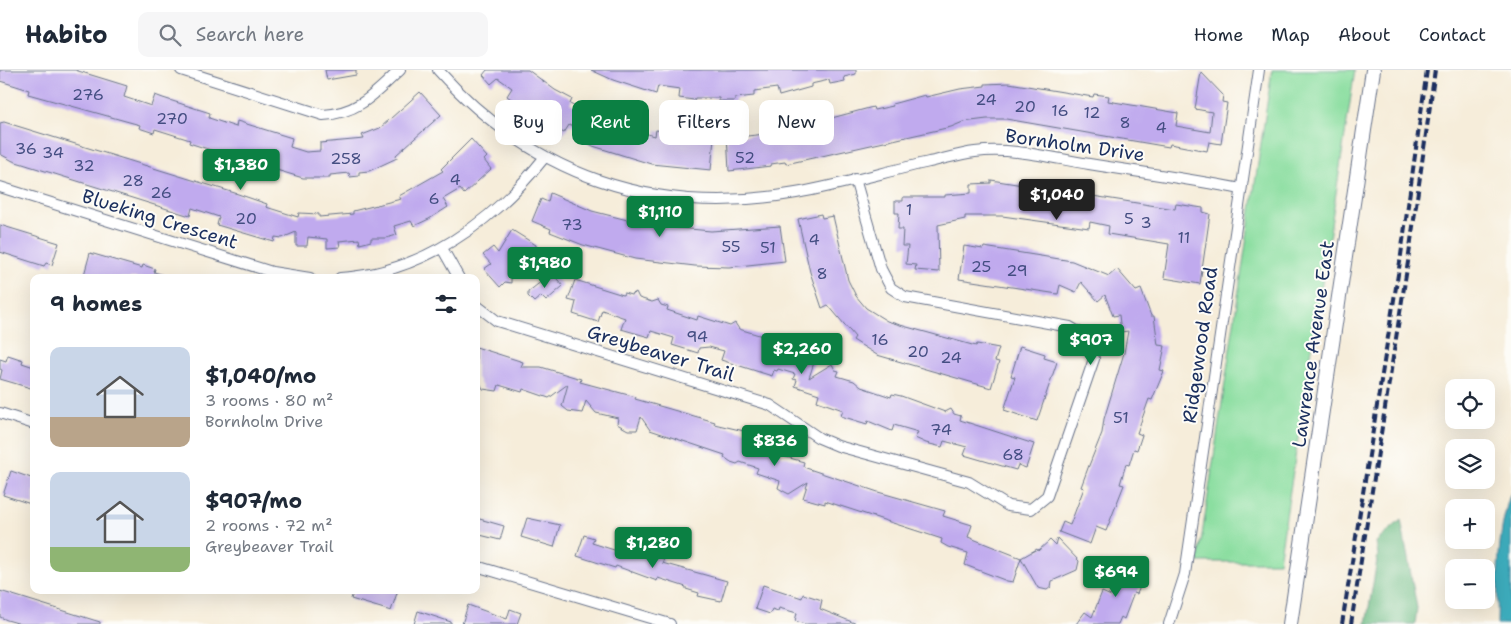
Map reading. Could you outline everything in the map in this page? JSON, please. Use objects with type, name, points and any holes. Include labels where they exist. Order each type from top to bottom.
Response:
[{"type":"street","points":[[181,70],[323,115],[341,114],[361,104],[400,70]]},
{"type":"street","name":"Bornholm Drive","points":[[438,70],[477,110],[544,158],[595,179],[634,191],[670,197],[712,200],[752,199],[796,193],[976,152],[1016,152],[1241,189]]},
{"type":"street","name":"Ridgewood Road","points":[[1169,624],[1185,574],[1259,70]]},
{"type":"street","name":"Lawrence Avenue East","points":[[1290,624],[1373,70]]},
{"type":"street","points":[[360,274],[400,266],[442,248],[478,225],[493,212],[544,158]]},
{"type":"street","name":"Greybeaver Trail","points":[[480,308],[498,321],[770,405],[819,438],[838,446],[969,482],[1008,506],[1031,509],[1047,496],[1094,359],[1089,338],[1070,327],[905,297],[891,288],[881,269],[855,179]]},
{"type":"street","name":"Blueking Crescent","points":[[0,187],[272,272],[285,274]]},
{"type":"street","points":[[442,248],[457,274]]},
{"type":"street","points":[[0,413],[30,423]]},
{"type":"street","points":[[480,567],[670,624]]},
{"type":"green space","points":[[1272,70],[1355,70],[1279,562],[1198,562]]},
{"type":"green space","points":[[1401,520],[1417,608],[1415,624],[1366,624],[1378,555],[1376,542]]},
{"type":"water","points":[[1511,492],[1511,624],[1497,624],[1500,541]]},
{"type":"building","points":[[0,70],[75,70],[127,86],[124,97],[151,106],[155,95],[210,113],[209,118],[236,127],[237,121],[292,138],[290,147],[306,152],[320,151],[320,143],[364,139],[362,135],[380,128],[420,92],[441,115],[396,155],[397,158],[369,171],[359,172],[359,176],[350,177],[349,173],[330,175],[330,178],[303,178],[250,162],[250,159],[231,153],[230,156],[189,143],[190,140],[155,129],[154,133],[139,128],[140,125],[28,94],[29,90],[0,81]]},
{"type":"building","points":[[325,70],[356,70],[356,75],[327,80]]},
{"type":"building","points":[[487,70],[528,70],[555,90],[572,99],[570,104],[572,105],[572,126],[569,125],[564,133],[562,132],[562,100],[512,100],[507,96],[512,88],[498,78],[491,84],[483,75]]},
{"type":"building","points":[[591,70],[856,70],[856,74],[844,77],[845,81],[830,84],[829,80],[811,84],[811,87],[779,96],[777,88],[754,91],[754,96],[735,98],[735,100],[679,98],[680,89],[658,86],[656,94],[613,80]]},
{"type":"building","points":[[1201,72],[1223,95],[1222,102],[1227,103],[1221,144],[1209,142],[1207,151],[1170,144],[1169,147],[1006,119],[987,119],[963,122],[951,127],[786,164],[785,162],[771,164],[771,166],[729,171],[728,145],[749,145],[749,136],[759,135],[759,145],[834,145],[834,117],[873,107],[874,110],[893,106],[892,104],[925,95],[926,97],[960,89],[985,86],[985,84],[1009,83],[1093,97],[1094,94],[1109,96],[1108,101],[1178,113],[1176,126],[1210,132],[1212,112],[1195,109]]},
{"type":"building","points":[[4,122],[238,194],[267,204],[266,207],[298,217],[299,213],[319,214],[319,217],[353,214],[353,211],[401,199],[399,196],[443,171],[441,169],[471,139],[487,157],[484,160],[491,169],[464,194],[460,189],[443,199],[448,207],[429,219],[414,226],[411,221],[394,226],[397,235],[386,238],[371,238],[371,241],[360,244],[359,239],[339,241],[340,247],[327,248],[327,239],[308,237],[307,246],[296,246],[296,232],[282,238],[275,237],[274,242],[217,225],[219,217],[192,208],[190,216],[13,161],[0,154],[0,123]]},
{"type":"building","points":[[656,130],[659,130],[659,145],[713,145],[711,170],[651,164],[591,145],[649,145],[649,134],[655,136]]},
{"type":"building","points":[[991,180],[1175,209],[1176,204],[1203,208],[1203,212],[1210,214],[1200,284],[1164,278],[1169,244],[1108,234],[1109,226],[1090,222],[1089,228],[1002,216],[965,216],[965,219],[938,225],[939,272],[915,270],[916,265],[906,264],[908,246],[902,246],[903,229],[898,229],[899,213],[895,213],[895,201],[903,201],[903,197],[945,197],[945,195],[971,193],[971,184],[991,183]]},
{"type":"building","points":[[550,193],[592,211],[647,225],[711,231],[780,226],[785,261],[729,267],[695,266],[635,259],[583,245],[550,232],[551,229],[532,221],[541,199],[548,202]]},
{"type":"building","points":[[821,214],[822,218],[833,216],[848,280],[856,296],[866,308],[887,321],[976,346],[977,344],[999,348],[995,361],[999,362],[991,388],[877,355],[853,340],[855,337],[828,305],[822,308],[810,272],[798,219]]},
{"type":"building","points":[[0,225],[59,243],[52,265],[46,263],[44,266],[0,252]]},
{"type":"building","points":[[512,230],[536,245],[536,249],[528,264],[511,277],[511,283],[505,282],[500,287],[484,269],[491,264],[483,255],[493,247],[498,253]]},
{"type":"building","points":[[964,246],[983,249],[984,247],[1072,261],[1109,276],[1117,269],[1136,291],[1141,289],[1151,316],[1154,316],[1158,345],[1165,346],[1160,370],[1164,371],[1152,400],[1149,399],[1137,433],[1142,435],[1137,450],[1134,449],[1129,465],[1126,464],[1120,484],[1124,485],[1106,531],[1096,527],[1090,544],[1059,532],[1063,522],[1070,525],[1084,488],[1081,487],[1102,433],[1104,419],[1124,353],[1128,331],[1121,332],[1119,315],[1113,316],[1105,295],[1098,301],[1081,282],[1076,292],[1060,285],[1058,294],[959,279]]},
{"type":"building","points":[[90,253],[142,268],[143,265],[155,269],[154,272],[161,274],[84,274]]},
{"type":"building","points":[[552,273],[563,286],[546,301],[541,296],[534,302],[528,296],[528,292]]},
{"type":"building","points":[[575,280],[623,295],[624,293],[631,295],[636,292],[639,298],[652,302],[658,300],[661,305],[668,307],[667,310],[697,320],[698,316],[730,326],[735,323],[739,329],[786,343],[816,356],[809,378],[832,364],[835,370],[839,371],[837,376],[854,381],[861,387],[891,397],[892,394],[901,396],[945,412],[951,409],[954,414],[961,416],[960,420],[1034,444],[1026,468],[1018,465],[1016,470],[964,455],[967,447],[944,441],[942,447],[926,443],[915,438],[918,432],[894,425],[892,431],[868,421],[867,424],[841,416],[843,410],[817,401],[819,394],[795,386],[797,380],[793,379],[795,374],[778,369],[777,371],[774,370],[772,376],[721,360],[724,351],[709,347],[699,348],[698,353],[672,345],[674,338],[651,331],[649,337],[621,329],[625,318],[602,310],[598,322],[573,314],[576,302],[568,300]]},
{"type":"building","points":[[1020,346],[1045,354],[1044,358],[1057,362],[1037,421],[1004,410],[1015,377],[1011,376]]},
{"type":"building","points":[[480,348],[523,362],[521,367],[541,367],[581,379],[580,382],[636,397],[635,399],[715,422],[714,424],[757,434],[754,443],[780,452],[779,455],[804,462],[803,466],[806,468],[878,492],[945,511],[943,516],[972,525],[968,537],[1021,558],[1013,582],[965,565],[968,553],[948,547],[941,543],[942,539],[825,501],[825,504],[803,498],[808,482],[789,494],[778,488],[780,481],[756,473],[758,468],[740,462],[737,464],[731,462],[724,457],[725,455],[650,430],[641,417],[637,430],[628,430],[617,424],[618,418],[596,413],[586,401],[582,413],[568,411],[562,406],[568,384],[549,398],[523,389],[522,392],[499,385],[497,391],[483,389],[480,383]]},
{"type":"building","points":[[8,355],[23,360],[22,363],[30,366],[30,388],[0,379],[2,370],[0,369],[0,359],[6,361]]},
{"type":"building","points":[[11,471],[30,478],[30,504],[3,495]]},
{"type":"building","points":[[527,518],[560,525],[554,547],[521,537]]},
{"type":"building","points":[[480,519],[504,526],[500,540],[480,535]]},
{"type":"building","points":[[584,535],[594,538],[592,543],[633,556],[635,552],[649,557],[650,554],[664,559],[662,563],[727,581],[721,601],[698,596],[699,593],[686,589],[686,587],[658,578],[657,581],[616,566],[615,568],[577,556]]},
{"type":"building","points":[[1057,538],[1079,561],[1077,570],[1052,581],[1051,587],[1047,590],[1038,588],[1021,558],[1037,549],[1038,551],[1050,540],[1055,545]]},
{"type":"building","points":[[1121,564],[1146,572],[1137,594],[1134,593],[1124,619],[1121,617],[1118,624],[1076,624],[1085,612],[1092,617],[1102,592],[1111,596]]},
{"type":"building","points":[[763,585],[802,598],[803,594],[822,600],[820,609],[857,624],[805,624],[795,621],[797,613],[779,608],[778,611],[772,609],[770,614],[755,609]]},
{"type":"building","points":[[0,591],[100,622],[100,624],[21,624],[7,620],[0,617]]},
{"type":"building","points":[[353,594],[397,594],[391,611],[351,599]]},
{"type":"building","points":[[468,605],[507,619],[510,609],[521,613],[517,624],[462,624]]},
{"type":"building","points":[[418,611],[451,622],[451,624],[414,624]]},
{"type":"railway","points":[[1342,624],[1400,262],[1427,70]]},
{"type":"railway","points":[[1351,624],[1408,262],[1435,70]]}]
